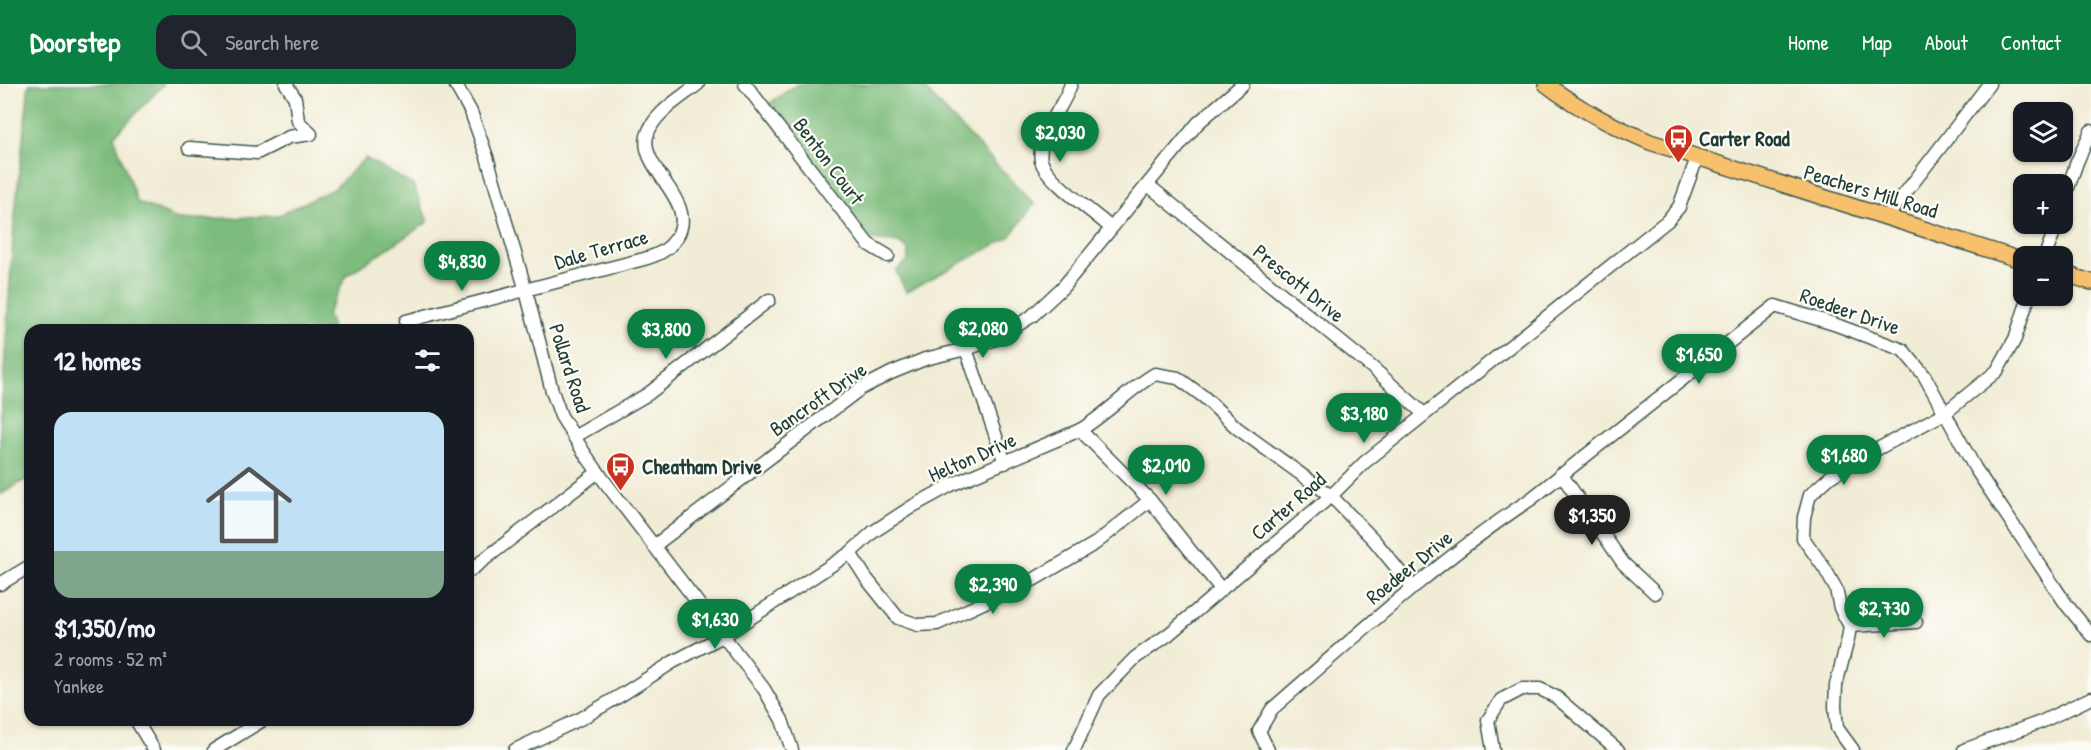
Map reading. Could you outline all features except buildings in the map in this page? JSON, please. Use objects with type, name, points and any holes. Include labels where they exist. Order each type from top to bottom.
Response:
[{"type":"main road","name":"Peachers Mill Road","points":[[1546,84],[1608,124],[1650,142],[2013,258]]},
{"type":"main road","points":[[2073,276],[2091,282]]},
{"type":"street","points":[[189,148],[257,153],[289,137],[311,134],[298,121],[295,98],[286,84]]},
{"type":"street","name":"Pollard Road","points":[[455,84],[478,130],[505,215],[552,391],[561,416],[597,472],[764,689],[782,720],[792,750]]},
{"type":"street","name":"Dale Terrace","points":[[406,321],[653,256],[668,248],[681,226],[679,206],[649,156],[646,139],[652,123],[698,84]]},
{"type":"street","name":"Benton Court","points":[[745,84],[868,244],[888,256]]},
{"type":"street","points":[[1071,84],[1042,144],[1040,160],[1068,192],[1111,228]]},
{"type":"street","name":"Bancroft Drive","points":[[654,546],[860,389],[925,359],[966,349],[1007,333],[1042,308],[1068,280],[1198,123],[1243,84]]},
{"type":"street","points":[[1886,218],[1989,84]]},
{"type":"street","points":[[2073,174],[2091,131]]},
{"type":"street","name":"Carter Road","points":[[1078,749],[1099,695],[1135,658],[1169,634],[1331,496],[1365,462],[1667,220],[1679,207],[1697,158]]},
{"type":"street","name":"Prescott Drive","points":[[1148,185],[1374,369],[1424,414]]},
{"type":"street","points":[[574,437],[648,394],[769,300]]},
{"type":"street","name":"Roedeer Drive","points":[[1268,750],[1259,730],[1272,709],[1413,588],[1775,306],[1834,324],[1903,350],[1924,375],[1975,468],[2066,604],[2091,635]]},
{"type":"street","points":[[1853,750],[1837,728],[1835,706],[1836,685],[1850,626],[1840,608],[1836,589],[1803,538],[1804,517],[1810,495],[1830,477],[1856,461],[1945,413],[1997,371],[2015,339],[2026,306]]},
{"type":"street","points":[[966,349],[1005,463]]},
{"type":"street","name":"Helton Drive","points":[[515,750],[582,718],[673,662],[723,636],[850,554],[873,532],[913,506],[953,484],[1080,430],[1100,419],[1139,384],[1155,374],[1178,378],[1204,397],[1238,428],[1331,496],[1374,540],[1413,588]]},
{"type":"street","points":[[1080,430],[1150,500],[1221,589]]},
{"type":"street","points":[[474,567],[597,472]]},
{"type":"street","points":[[1561,474],[1623,563],[1655,592]]},
{"type":"street","points":[[850,554],[898,618],[918,625],[937,624],[1033,580],[1095,543],[1150,500]]},
{"type":"street","points":[[0,584],[24,570]]},
{"type":"street","points":[[1850,626],[1916,622]]},
{"type":"street","points":[[1492,750],[1488,720],[1501,700],[1522,689],[1539,689],[1556,697],[1618,750]]},
{"type":"street","points":[[1965,750],[2041,722],[2091,698]]},
{"type":"street","points":[[140,726],[154,750]]},
{"type":"street","points":[[214,750],[253,726]]},
{"type":"green space","points":[[29,84],[164,84],[114,136],[137,202],[180,220],[277,216],[335,188],[365,158],[413,185],[428,222],[347,275],[327,314],[331,324],[24,324],[24,481],[0,495],[0,430],[14,223]]},
{"type":"green space","points":[[797,84],[920,84],[1034,204],[1010,237],[906,292],[896,271],[908,261],[908,250],[899,243],[873,240],[864,232],[770,103]]},
{"type":"place","name":"Carter Road","points":[[1678,164]]},
{"type":"place","name":"Cheatham Drive","points":[[621,492]]}]
